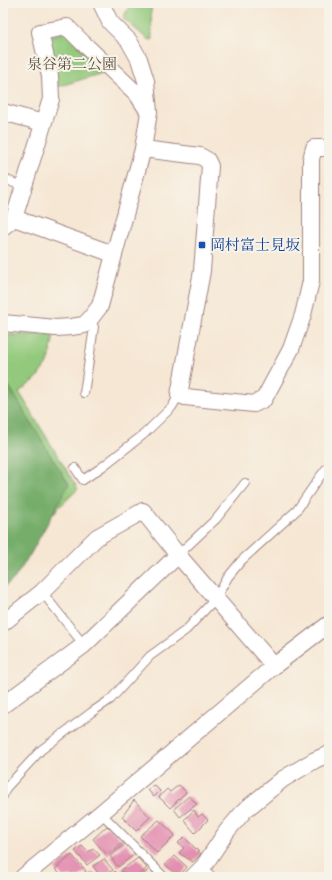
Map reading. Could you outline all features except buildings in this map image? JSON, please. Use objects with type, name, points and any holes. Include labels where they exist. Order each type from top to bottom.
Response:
[{"type":"street","points":[[3,323],[56,328],[84,325],[100,306],[143,149],[149,112],[146,81],[139,59],[128,41],[110,22],[101,3]]},
{"type":"street","points":[[113,254],[9,223],[23,187],[51,99],[50,76],[40,32],[67,27],[137,94],[149,112]]},
{"type":"street","points":[[3,112],[43,123]]},
{"type":"street","points":[[143,149],[200,156],[207,160],[210,166],[202,271],[180,395],[254,404],[264,400],[291,350],[303,315],[311,281],[311,159],[314,148],[329,148]]},
{"type":"street","points":[[3,623],[42,592],[97,537],[143,512],[178,555],[274,666]]},
{"type":"street","points":[[3,705],[84,645],[178,555]]},
{"type":"street","points":[[23,877],[101,813],[274,666],[329,624]]},
{"type":"street","points":[[203,874],[227,831],[245,810],[283,779],[315,760],[329,754]]},
{"type":"lane","points":[[3,178],[23,187]]},
{"type":"lane","points":[[84,393],[94,328],[90,319]]},
{"type":"lane","points":[[75,468],[83,480],[102,467],[143,435],[172,407],[180,395]]},
{"type":"lane","points":[[3,796],[6,788],[41,750],[111,699],[150,656],[186,630],[216,598],[228,577],[241,561],[297,510],[329,465]]},
{"type":"lane","points":[[178,555],[217,518],[245,483]]},
{"type":"lane","points":[[42,592],[84,645]]},
{"type":"lane","points":[[101,813],[164,877]]},
{"type":"green space","points":[[131,3],[151,3],[152,40],[147,39],[123,18]]},
{"type":"green space","name":"泉谷第二公園","points":[[65,32],[106,72],[57,87],[46,37]]},
{"type":"green space","points":[[54,334],[49,361],[36,379],[19,392],[78,489],[58,508],[3,582],[3,335]]},
{"type":"green space","points":[[3,383],[9,386],[69,484],[30,555],[14,579],[3,588]]},
{"type":"place","name":"岡村富士見坂","points":[[202,245]]}]
